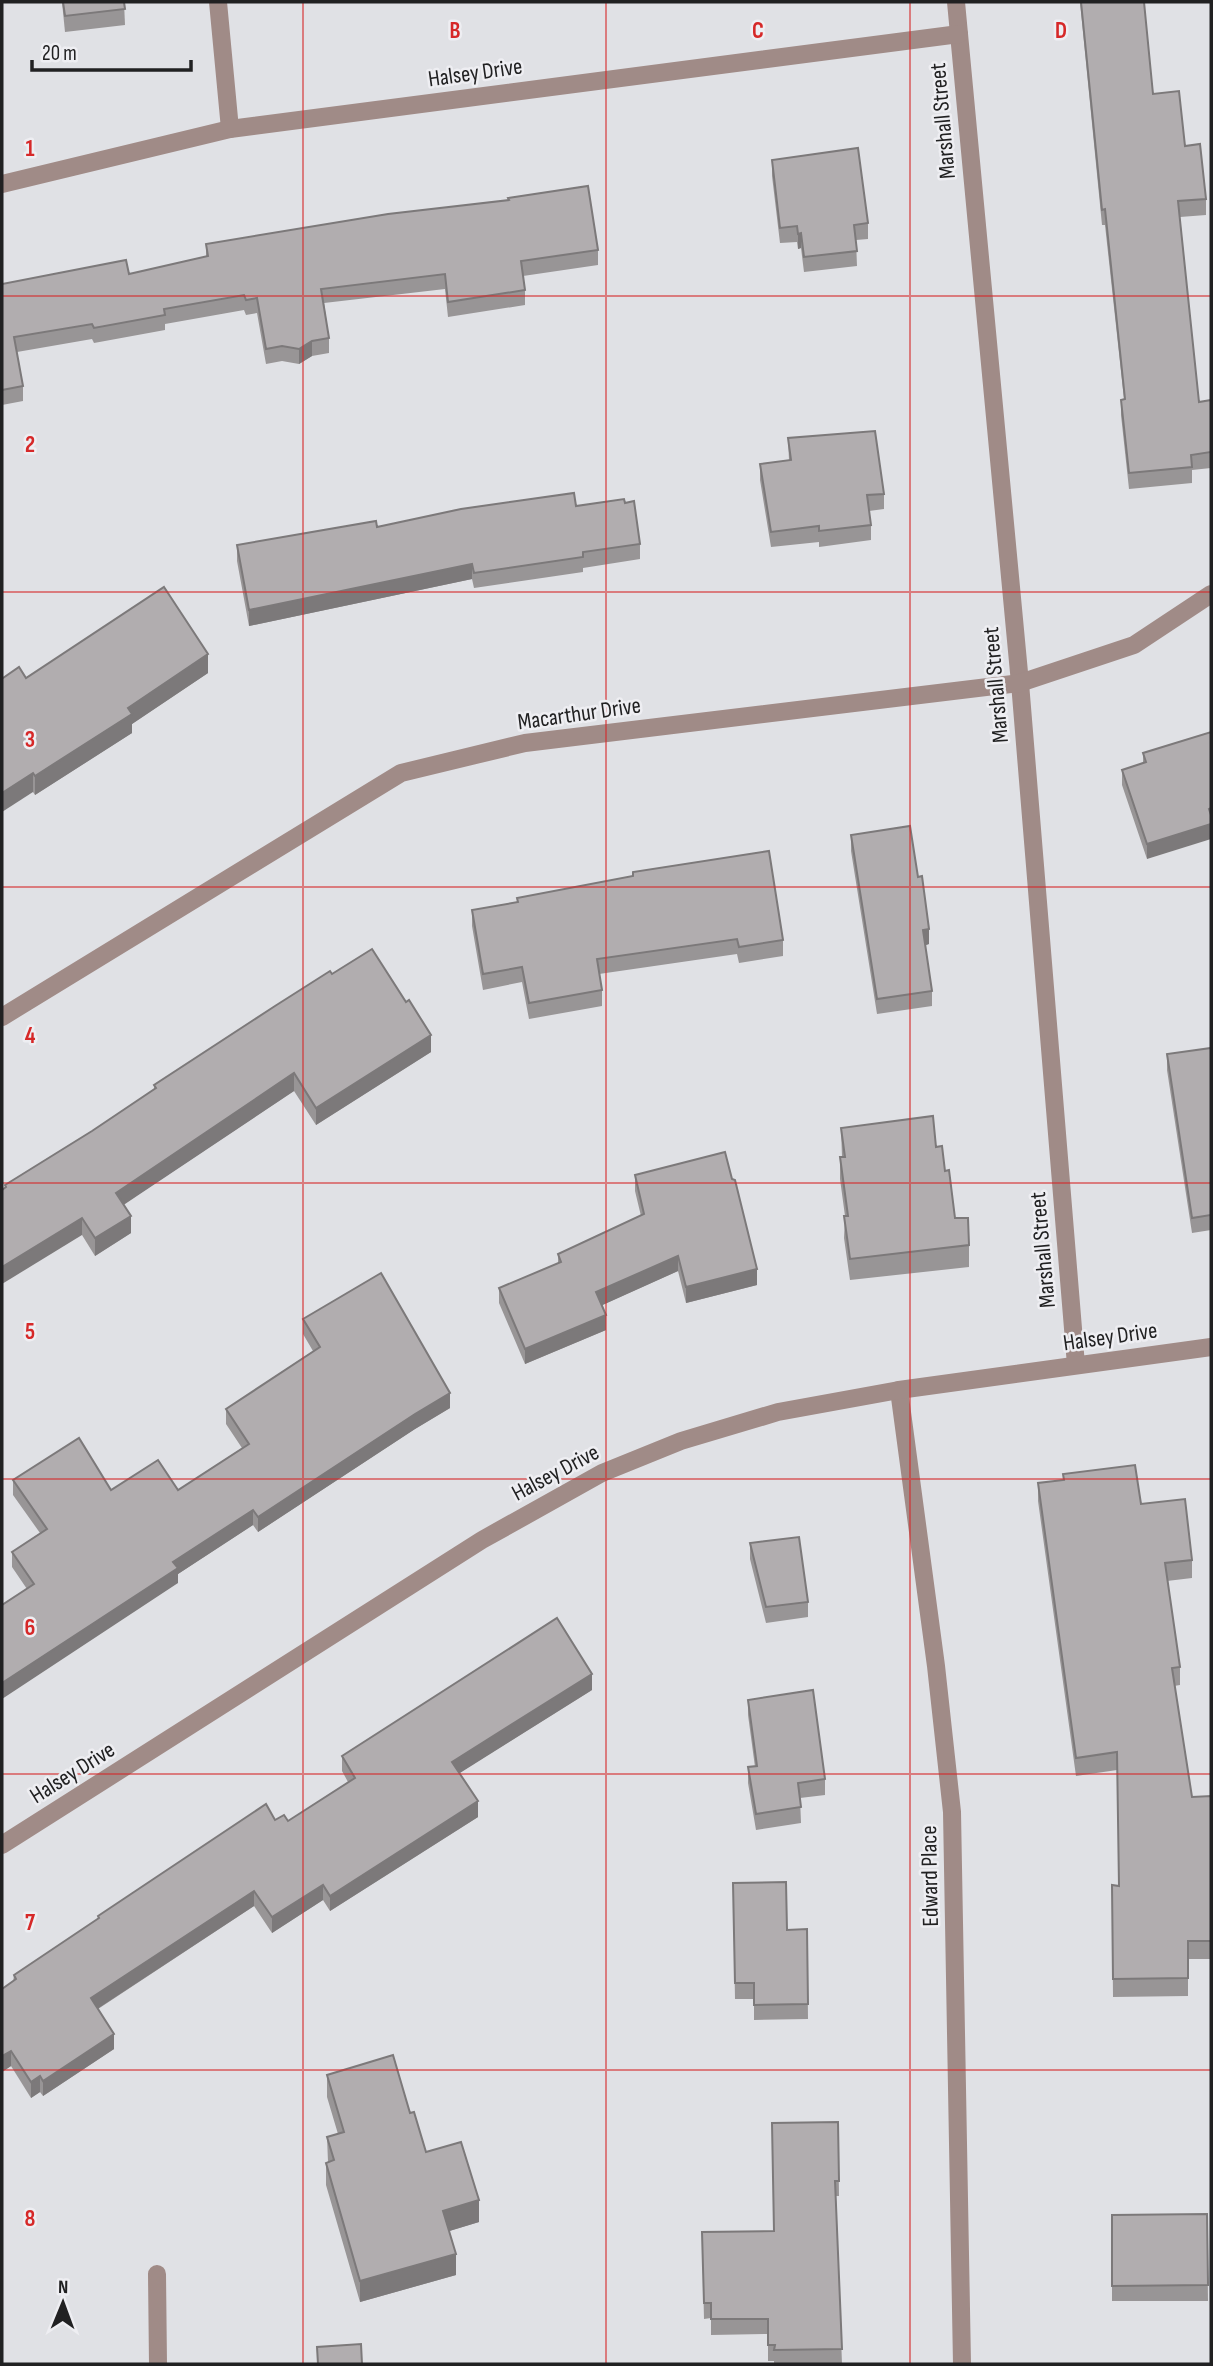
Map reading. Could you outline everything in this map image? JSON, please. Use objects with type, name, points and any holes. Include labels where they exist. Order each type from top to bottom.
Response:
[{"type":"street","points":[[218,2],[230,129]]},
{"type":"street","name":"Marshall Street","points":[[956,2],[1020,683],[1076,1365]]},
{"type":"street","name":"Halsey Drive","points":[[2,184],[230,129],[959,34]]},
{"type":"street","name":"Macarthur Drive","points":[[2,1017],[401,773],[525,743],[1020,683],[1134,645],[1211,594]]},
{"type":"street","name":"Halsey Drive","points":[[2,1845],[482,1540],[602,1473],[681,1441],[778,1412],[899,1390],[1211,1347]]},
{"type":"street","name":"Edward Place","points":[[899,1390],[953,1812],[962,2364]]},
{"type":"street","points":[[157,2274],[158,2364]]},
{"type":"building","points":[[63,2],[124,2],[125,9],[65,16]]},
{"type":"building","points":[[1081,2],[1144,2],[1153,94],[1179,91],[1185,146],[1200,144],[1206,199],[1178,201],[1199,402],[1211,400],[1211,452],[1191,455],[1192,467],[1129,473],[1121,400],[1125,399]]},
{"type":"building","points":[[858,148],[868,223],[854,225],[857,251],[804,257],[801,233],[798,234],[797,226],[780,228],[772,160]]},
{"type":"building","points":[[588,186],[598,250],[521,261],[525,290],[448,302],[445,274],[321,289],[329,338],[312,341],[299,349],[282,346],[266,349],[257,298],[246,300],[244,295],[164,309],[165,315],[94,328],[92,324],[14,337],[23,386],[2,390],[2,284],[126,260],[129,274],[208,256],[206,244],[388,214],[509,200],[508,198]]},
{"type":"building","points":[[875,431],[884,494],[867,495],[871,525],[819,531],[819,526],[771,532],[760,464],[791,460],[788,438]]},
{"type":"building","points":[[574,493],[576,506],[624,499],[625,503],[634,501],[640,544],[583,552],[583,557],[474,573],[472,564],[249,610],[237,545],[376,521],[377,527],[461,509]]},
{"type":"building","points":[[164,587],[208,654],[128,708],[132,714],[35,776],[33,773],[2,793],[2,677],[19,667],[26,678]]},
{"type":"building","points":[[1211,732],[1211,824],[1147,844],[1122,770],[1146,762],[1143,753]]},
{"type":"building","points":[[910,826],[918,877],[922,876],[929,929],[923,930],[932,991],[877,999],[851,835]]},
{"type":"building","points":[[769,851],[783,940],[739,947],[737,939],[597,959],[602,990],[529,1003],[522,967],[483,974],[472,910],[518,902],[517,898],[633,876],[633,872]]},
{"type":"building","points":[[372,949],[431,1035],[316,1108],[294,1073],[116,1193],[131,1216],[95,1238],[82,1218],[2,1267],[2,1190],[5,1185],[92,1131],[156,1088],[154,1085],[275,1006],[330,971],[332,974]]},
{"type":"building","points":[[1211,1048],[1211,1215],[1192,1218],[1167,1054]]},
{"type":"building","points":[[933,1116],[936,1147],[942,1146],[945,1171],[949,1170],[955,1218],[968,1218],[969,1245],[850,1259],[844,1216],[848,1216],[840,1157],[845,1157],[841,1128]]},
{"type":"building","points":[[725,1152],[732,1179],[735,1180],[757,1269],[686,1287],[678,1256],[596,1292],[606,1315],[525,1349],[499,1288],[561,1262],[558,1254],[644,1214],[635,1175]]},
{"type":"building","points":[[381,1273],[450,1393],[258,1517],[253,1510],[173,1562],[178,1568],[2,1683],[2,1605],[34,1584],[12,1552],[47,1529],[13,1480],[79,1438],[111,1490],[158,1460],[178,1490],[249,1444],[226,1409],[320,1347],[303,1319]]},
{"type":"building","points":[[1135,1465],[1141,1504],[1185,1499],[1192,1560],[1165,1563],[1180,1667],[1172,1668],[1192,1797],[1211,1796],[1211,1941],[1188,1941],[1188,1978],[1113,1979],[1112,1885],[1119,1886],[1117,1752],[1076,1758],[1038,1483],[1064,1480],[1063,1474]]},
{"type":"building","points":[[799,1537],[808,1602],[766,1607],[750,1543]]},
{"type":"building","points":[[557,1618],[592,1674],[452,1762],[478,1801],[330,1896],[323,1885],[272,1917],[254,1891],[91,1998],[114,2034],[43,2081],[40,2076],[31,2082],[11,2051],[2,2056],[2,1989],[16,1979],[14,1975],[266,1804],[275,1820],[284,1815],[288,1821],[355,1778],[342,1756]]},
{"type":"building","points":[[813,1690],[825,1779],[798,1783],[801,1807],[756,1814],[748,1767],[757,1766],[748,1700]]},
{"type":"building","points":[[786,1882],[787,1930],[807,1929],[808,2004],[754,2005],[754,1983],[735,1983],[733,1883]]},
{"type":"building","points":[[393,2055],[410,2113],[414,2112],[426,2152],[461,2142],[479,2200],[443,2211],[456,2254],[360,2281],[326,2163],[334,2160],[327,2137],[344,2132],[327,2075]]},
{"type":"building","points":[[838,2122],[839,2181],[835,2181],[842,2349],[774,2350],[775,2345],[768,2345],[768,2319],[711,2319],[711,2303],[704,2303],[702,2232],[774,2231],[772,2123]]},
{"type":"building","points":[[1207,2214],[1208,2285],[1112,2286],[1112,2215]]},
{"type":"building","points":[[361,2344],[362,2364],[318,2364],[317,2347]]}]
